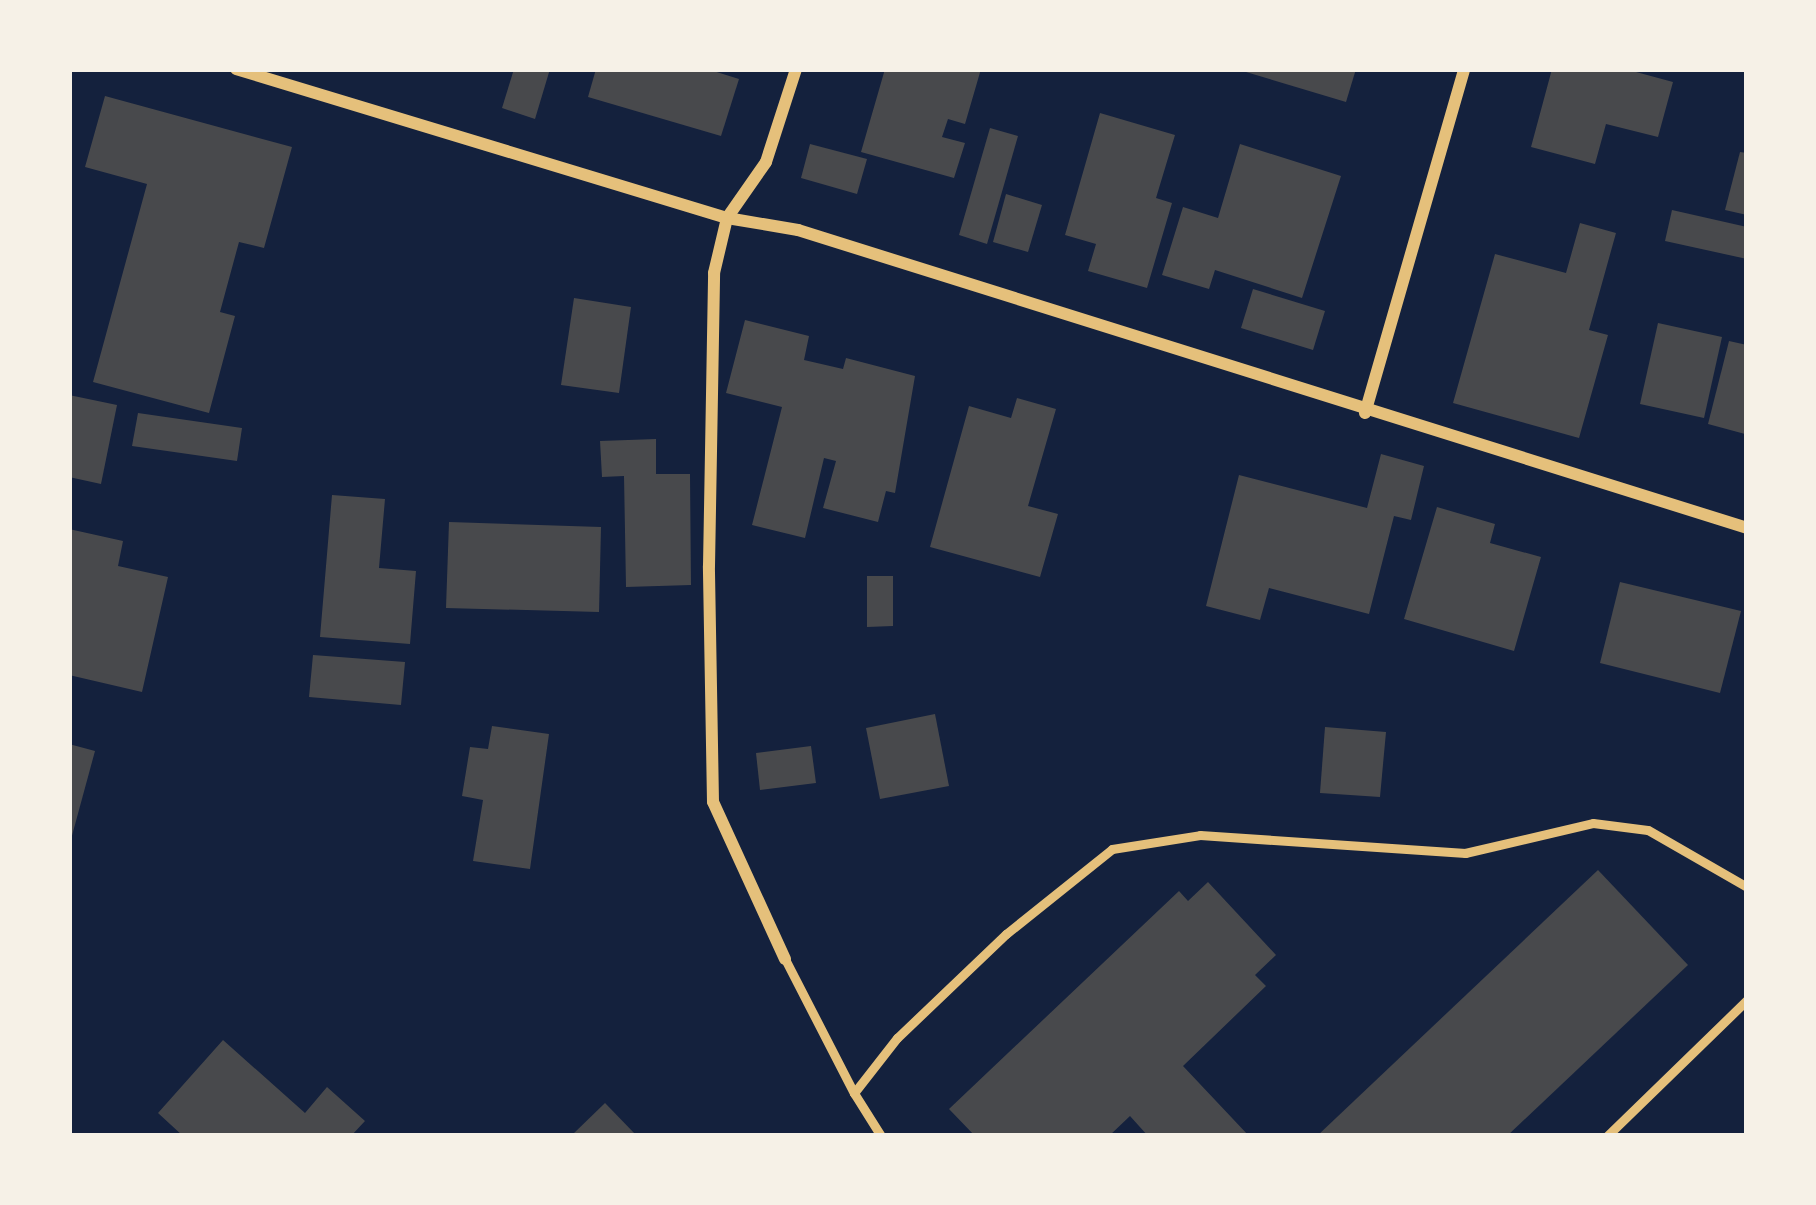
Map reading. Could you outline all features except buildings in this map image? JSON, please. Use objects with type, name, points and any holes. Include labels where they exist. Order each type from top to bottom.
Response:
[{"type":"street","points":[[236,69],[728,218],[798,230],[1365,412],[1747,528]]},
{"type":"street","points":[[785,959],[713,802],[714,273],[728,218],[766,162],[796,69]]},
{"type":"street","points":[[1365,412],[1464,69]]},
{"type":"lane","points":[[854,1093],[897,1038],[991,949],[1112,850],[1200,835],[1465,853],[1593,823],[1648,830],[1747,887]]},
{"type":"lane","points":[[785,959],[881,1136]]},
{"type":"lane","points":[[1606,1136],[1747,1000]]}]
